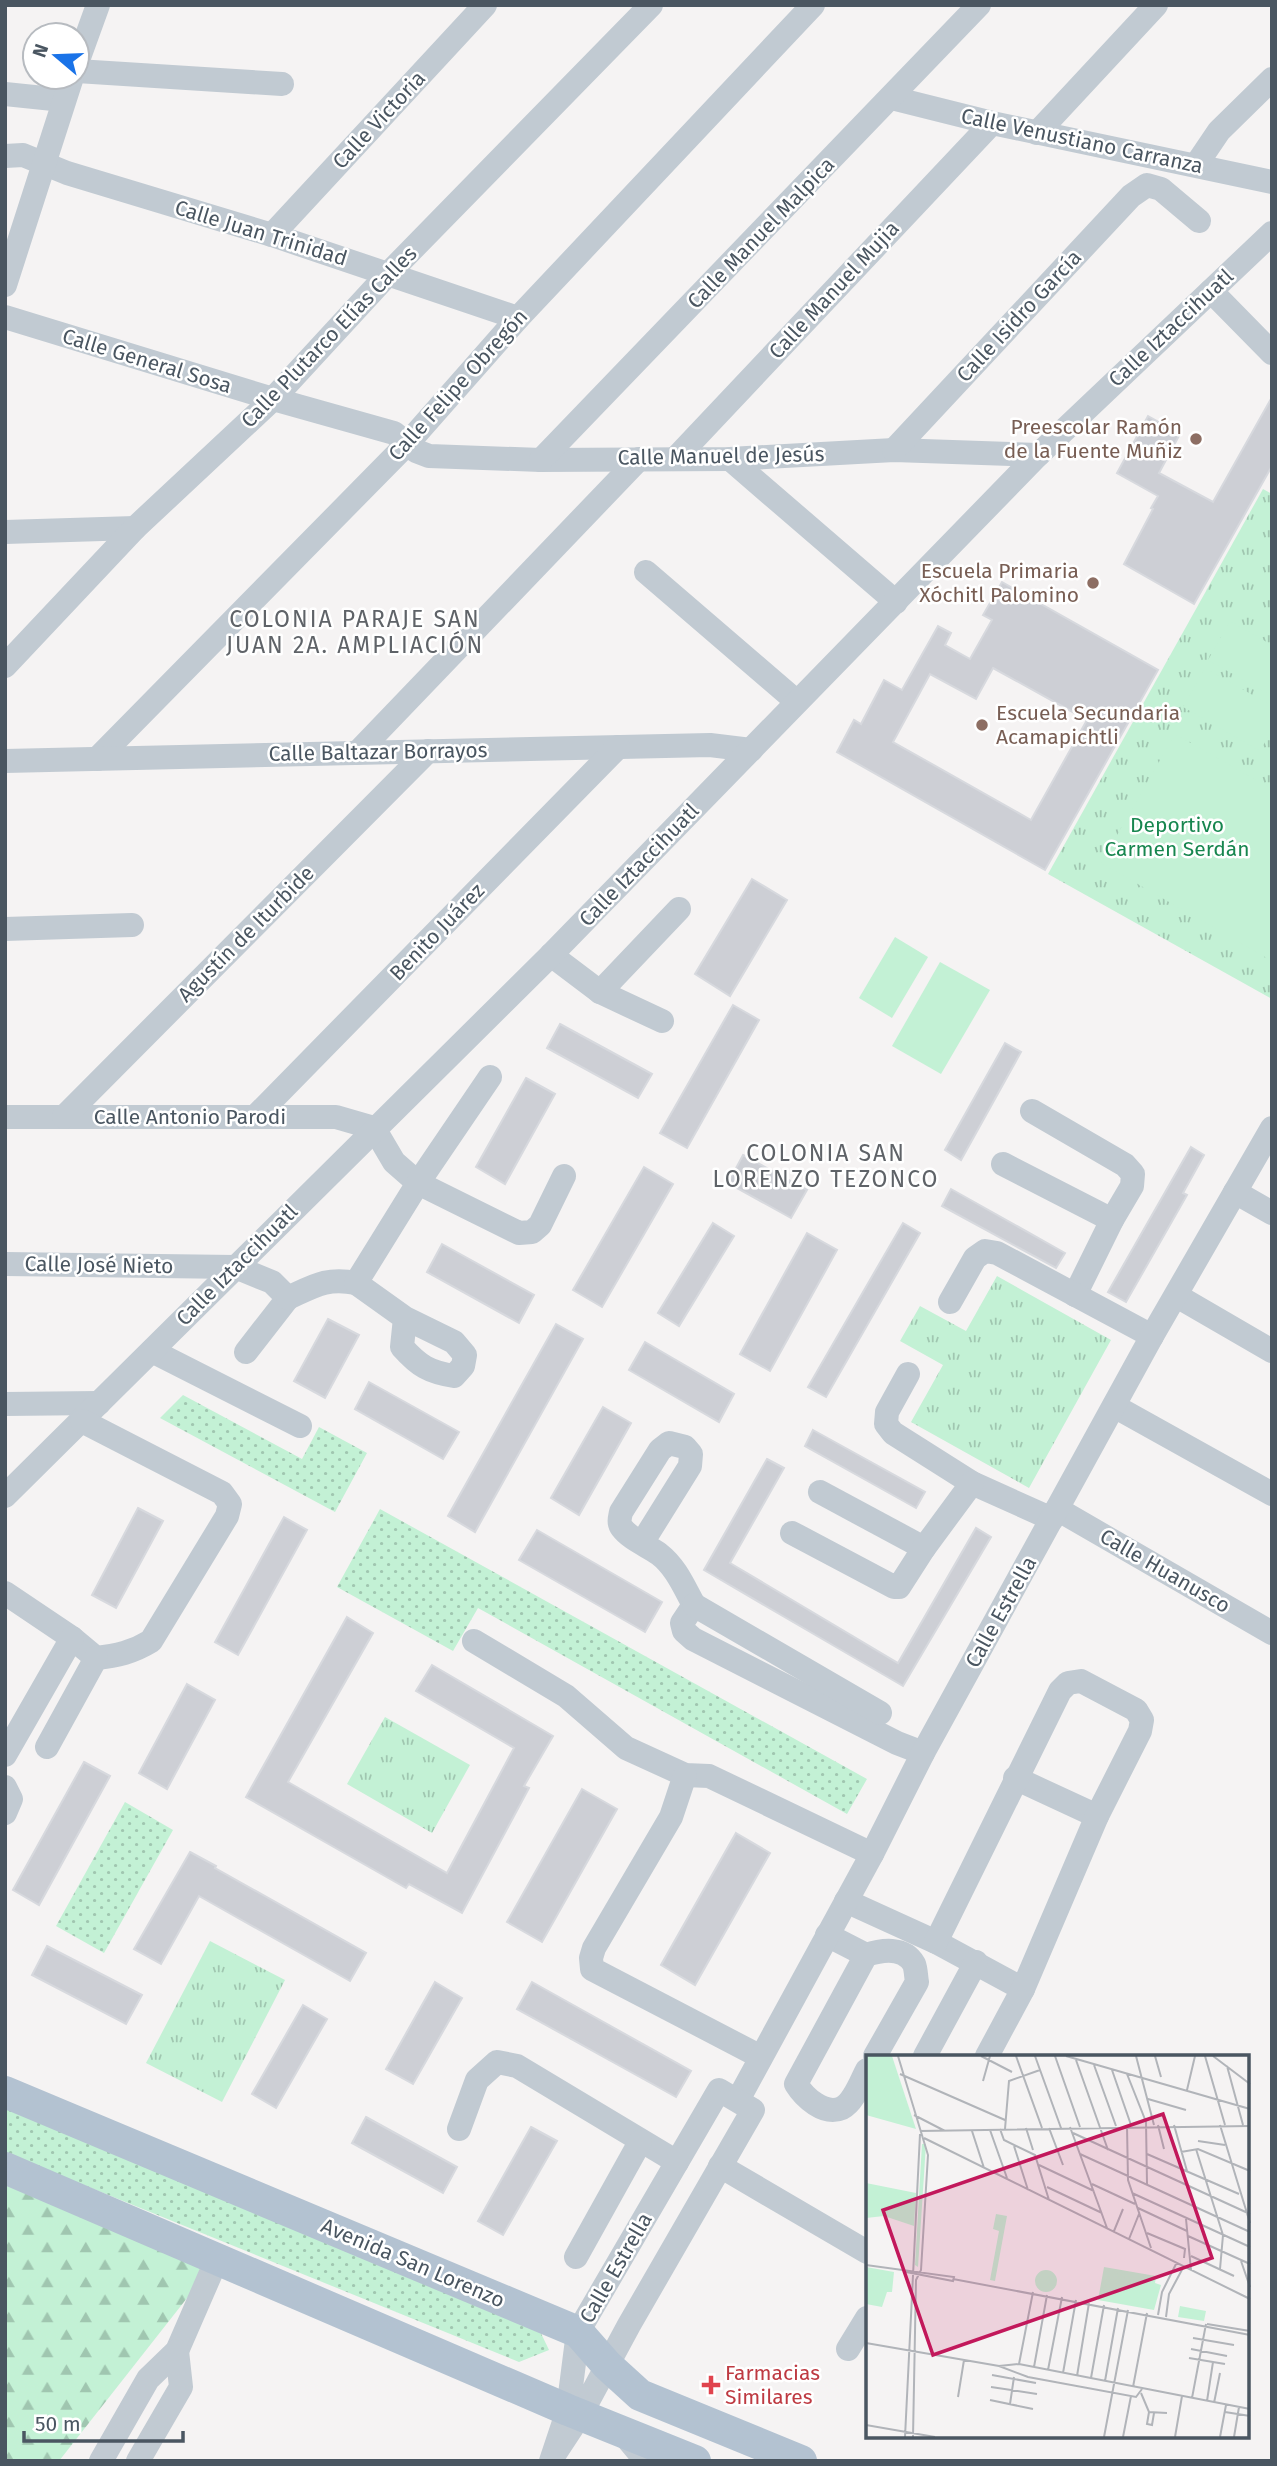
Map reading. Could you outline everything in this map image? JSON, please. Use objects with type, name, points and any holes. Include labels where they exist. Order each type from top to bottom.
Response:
[{"type":"main road","name":"Avenida San Lorenzo","points":[[5,2092],[578,2332],[607,2365],[640,2395],[802,2461]]},
{"type":"main road","points":[[5,2168],[695,2461]]},
{"type":"street","points":[[91,25],[98,5]]},
{"type":"street","name":"Calle Victoria","points":[[272,235],[485,5]]},
{"type":"street","name":"Calle Plutarco Elías Calles","points":[[5,666],[135,528],[273,399],[389,273],[651,5]]},
{"type":"street","name":"Calle Felipe Obregón","points":[[97,759],[407,444],[518,318],[813,5]]},
{"type":"street","name":"Calle Manuel Malpica","points":[[541,460],[979,5]]},
{"type":"street","points":[[1037,133],[1156,5]]},
{"type":"street","points":[[91,72],[282,84]]},
{"type":"street","points":[[1196,165],[1219,131],[1272,79]]},
{"type":"street","points":[[6,281],[67,91]]},
{"type":"street","points":[[5,94],[63,100]]},
{"type":"street","name":"Calle Venustiano Carranza","points":[[892,98],[1037,133],[1272,182]]},
{"type":"street","name":"Calle Manuel Mujia","points":[[676,458],[992,123]]},
{"type":"street","name":"Calle Juan Trinidad","points":[[5,156],[23,155],[67,173],[272,235],[518,318]]},
{"type":"street","name":"Calle Isidro García","points":[[894,450],[1131,196],[1147,185],[1161,189],[1199,221]]},
{"type":"street","name":"Calle Iztaccihuatl","points":[[5,1496],[551,955],[1038,455],[1211,291],[1268,245]]},
{"type":"street","points":[[1211,291],[1272,353]]},
{"type":"street","name":"Calle General Sosa","points":[[5,317],[394,433],[407,444]]},
{"type":"street","name":"Calle Manuel de Jesús","points":[[407,444],[416,452],[429,456],[541,460],[730,459],[894,450],[1038,455]]},
{"type":"street","points":[[357,753],[639,458]]},
{"type":"street","points":[[730,459],[896,602]]},
{"type":"street","points":[[5,532],[135,528]]},
{"type":"street","points":[[646,572],[796,701]]},
{"type":"street","name":"Calle Baltazar Borrayos","points":[[5,761],[710,745],[751,750]]},
{"type":"street","name":"Benito Juárez","points":[[256,1117],[618,747]]},
{"type":"street","name":"Agustín de Iturbide","points":[[64,1117],[428,751]]},
{"type":"street","points":[[600,992],[679,909]]},
{"type":"street","points":[[5,929],[132,925]]},
{"type":"street","points":[[551,955],[600,992],[662,1021]]},
{"type":"street","points":[[356,1283],[418,1183],[490,1077]]},
{"type":"street","points":[[1032,1111],[1125,1165],[1133,1174],[1132,1186],[1074,1295]]},
{"type":"street","name":"Calle Antonio Parodi","points":[[5,1117],[336,1117],[374,1128]]},
{"type":"street","points":[[374,1128],[394,1162],[418,1183],[519,1233],[532,1232],[540,1225],[564,1176]]},
{"type":"street","name":"Calle Estrella","points":[[554,2459],[575,2412],[607,2365],[720,2166],[737,2100],[872,1854],[923,1753],[1152,1336],[1272,1128]]},
{"type":"street","points":[[1003,1164],[1112,1220]]},
{"type":"street","points":[[1235,1192],[1272,1213]]},
{"type":"street","points":[[950,1302],[975,1258],[985,1251],[997,1252],[1152,1336]]},
{"type":"street","name":"Calle José Nieto","points":[[5,1264],[235,1268],[272,1282],[288,1297]]},
{"type":"street","points":[[246,1352],[288,1297],[327,1281],[356,1283],[405,1318]]},
{"type":"street","points":[[1177,1296],[1272,1350]]},
{"type":"street","points":[[152,1351],[300,1426]]},
{"type":"street","name":"Calle Huanusco","points":[[908,1374],[887,1412],[886,1424],[893,1433],[972,1483],[1055,1514],[1272,1633]]},
{"type":"street","points":[[5,1404],[90,1412],[222,1493],[230,1504],[227,1517],[151,1641],[135,1651],[96,1658],[72,1638],[5,1593]]},
{"type":"street","points":[[1114,1406],[1272,1494]]},
{"type":"street","points":[[792,1533],[894,1587],[899,1587],[972,1483]]},
{"type":"street","points":[[820,1492],[924,1548]]},
{"type":"street","points":[[642,1543],[661,1555],[674,1568],[694,1605],[880,1713]]},
{"type":"street","points":[[694,1605],[682,1623],[684,1631],[693,1639],[897,1743],[923,1753]]},
{"type":"street","points":[[5,1755],[72,1638]]},
{"type":"street","points":[[474,1641],[566,1696],[626,1748],[685,1775],[709,1776],[872,1854]]},
{"type":"street","points":[[47,1746],[96,1658]]},
{"type":"street","points":[[936,1942],[1060,1691],[1068,1683],[1081,1681],[1136,1710],[1142,1720],[1140,1731],[1097,1816],[1023,1989],[988,2055]]},
{"type":"street","points":[[685,1775],[671,1818],[594,1948],[592,1969],[761,2057]]},
{"type":"street","points":[[1015,1779],[1097,1816]]},
{"type":"street","points":[[5,1787],[10,1799],[5,1813]]},
{"type":"street","points":[[846,1901],[936,1942],[1023,1989]]},
{"type":"street","points":[[827,1935],[866,1955]]},
{"type":"street","points":[[866,2072],[852,2098],[842,2108],[827,2110],[804,2097],[796,2084],[866,1955],[881,1950],[901,1952],[914,1964],[917,1982],[876,2055]]},
{"type":"street","points":[[926,2055],[976,1962]]},
{"type":"street","points":[[459,2129],[477,2080],[497,2062],[517,2066],[677,2162]]},
{"type":"street","name":"Calle Estrella","points":[[575,2412],[578,2332],[677,2162],[737,2100]]},
{"type":"street","points":[[576,2257],[640,2142]]},
{"type":"street","points":[[720,2166],[866,2251]]},
{"type":"street","points":[[101,2461],[148,2379],[177,2351],[217,2259]]},
{"type":"street","points":[[848,2349],[866,2320]]},
{"type":"street","points":[[138,2461],[181,2387],[177,2351]]},
{"type":"street","points":[[621,2431],[646,2461]]},
{"type":"green space","name":"Deportivo Carmen Serdán","points":[[1263,489],[1272,494],[1272,999],[1048,874]]},
{"type":"green space","points":[[1230,621],[1272,645],[1272,696],[1208,660]]},
{"type":"green space","points":[[1205,668],[1272,706],[1272,730],[1260,751],[1183,707]]},
{"type":"green space","points":[[1175,734],[1272,789],[1272,961],[1101,863]]},
{"type":"green space","points":[[895,937],[928,957],[892,1018],[859,998]]},
{"type":"green space","points":[[940,962],[990,990],[941,1074],[892,1046]]},
{"type":"green space","points":[[997,1276],[1111,1340],[1029,1488],[911,1422],[943,1365],[900,1341],[920,1306],[966,1331]]},
{"type":"green space","points":[[183,1395],[302,1459],[319,1427],[367,1453],[335,1512],[160,1418]]},
{"type":"green space","points":[[380,1509],[867,1779],[847,1814],[478,1608],[453,1651],[337,1587]]},
{"type":"green space","points":[[385,1717],[470,1765],[432,1833],[347,1784]]},
{"type":"green space","points":[[125,1802],[173,1830],[104,1953],[56,1926]]},
{"type":"green space","points":[[210,1941],[285,1980],[222,2102],[146,2063]]},
{"type":"green space","points":[[5,2099],[537,2325],[549,2350],[519,2362],[5,2153]]},
{"type":"green space","points":[[5,2183],[213,2265],[59,2461],[5,2461]]},
{"type":"building","points":[[1272,397],[1272,466],[1194,604],[1124,564],[1158,496],[1117,473],[1148,416],[1180,434],[1159,473],[1213,502]]},
{"type":"building","points":[[1002,582],[1158,670],[1045,870],[837,752],[854,720],[861,724],[884,680],[902,690],[938,626],[951,633],[945,645],[970,659],[992,620],[983,615]],"holes":[[[993,668],[1087,720],[1031,820],[893,742],[930,674],[976,699]]]},
{"type":"building","points":[[752,879],[787,900],[730,996],[695,974]]},
{"type":"building","points":[[733,1005],[759,1020],[687,1148],[660,1133]]},
{"type":"building","points":[[560,1024],[652,1074],[638,1098],[547,1048]]},
{"type":"building","points":[[1005,1043],[1021,1052],[961,1160],[945,1150]]},
{"type":"building","points":[[526,1078],[555,1094],[505,1184],[476,1167]]},
{"type":"building","points":[[1191,1147],[1204,1155],[1183,1193],[1187,1195],[1126,1302],[1108,1292]]},
{"type":"building","points":[[743,1155],[807,1190],[791,1218],[728,1183]]},
{"type":"building","points":[[644,1167],[673,1184],[602,1307],[573,1290]]},
{"type":"building","points":[[951,1189],[1065,1253],[1056,1268],[942,1206]]},
{"type":"building","points":[[713,1223],[734,1236],[679,1326],[658,1313]]},
{"type":"building","points":[[903,1223],[920,1233],[826,1397],[808,1387]]},
{"type":"building","points":[[807,1233],[837,1250],[770,1371],[740,1354]]},
{"type":"building","points":[[442,1244],[534,1295],[519,1323],[427,1272]]},
{"type":"building","points":[[328,1319],[359,1335],[325,1398],[294,1381]]},
{"type":"building","points":[[556,1324],[583,1339],[475,1532],[448,1516]]},
{"type":"building","points":[[645,1342],[734,1394],[719,1422],[629,1370]]},
{"type":"building","points":[[369,1382],[459,1432],[443,1459],[355,1409]]},
{"type":"building","points":[[603,1407],[631,1423],[579,1515],[551,1498]]},
{"type":"building","points":[[813,1430],[925,1492],[916,1508],[805,1446]]},
{"type":"building","points":[[767,1459],[784,1468],[730,1563],[898,1663],[976,1528],[991,1537],[903,1686],[704,1570]]},
{"type":"building","points":[[138,1508],[163,1521],[116,1608],[92,1595]]},
{"type":"building","points":[[284,1517],[307,1530],[238,1655],[215,1642]]},
{"type":"building","points":[[537,1530],[662,1602],[645,1632],[519,1560]]},
{"type":"building","points":[[347,1617],[373,1633],[288,1782],[447,1873],[514,1748],[416,1691],[432,1665],[553,1736],[524,1786],[529,1788],[462,1913],[409,1884],[406,1888],[246,1797]]},
{"type":"building","points":[[187,1684],[215,1700],[167,1789],[139,1773]]},
{"type":"building","points":[[84,1762],[110,1776],[39,1905],[13,1890]]},
{"type":"building","points":[[582,1789],[617,1809],[542,1942],[507,1922]]},
{"type":"building","points":[[736,1833],[770,1853],[695,1985],[661,1965]]},
{"type":"building","points":[[190,1852],[366,1953],[350,1981],[199,1896],[161,1964],[134,1949]]},
{"type":"building","points":[[47,1946],[142,1995],[126,2024],[32,1975]]},
{"type":"building","points":[[435,1982],[462,1998],[413,2084],[386,2069]]},
{"type":"building","points":[[532,1982],[691,2071],[676,2097],[517,2009]]},
{"type":"building","points":[[303,2005],[327,2019],[276,2108],[252,2094]]},
{"type":"building","points":[[366,2117],[457,2167],[443,2193],[352,2143]]},
{"type":"building","points":[[531,2127],[557,2141],[503,2235],[478,2221]]},
{"type":"place","name":"Preescolar Ramón de la Fuente Muñiz","points":[[1196,439]]},
{"type":"place","name":"Escuela Primaria Xóchitl Palomino","points":[[1093,583]]},
{"type":"place","name":"Escuela Secundaria Acamapichtli","points":[[982,725]]},
{"type":"place","name":"Farmacias Similares","points":[[711,2385]]},
{"type":"district","name":"COLONIA PARAJE SAN JUAN 2A. AMPLIACIÓN","points":[[355,632]]},
{"type":"district","name":"COLONIA SAN LORENZO TEZONCO","points":[[826,1166]]}]
